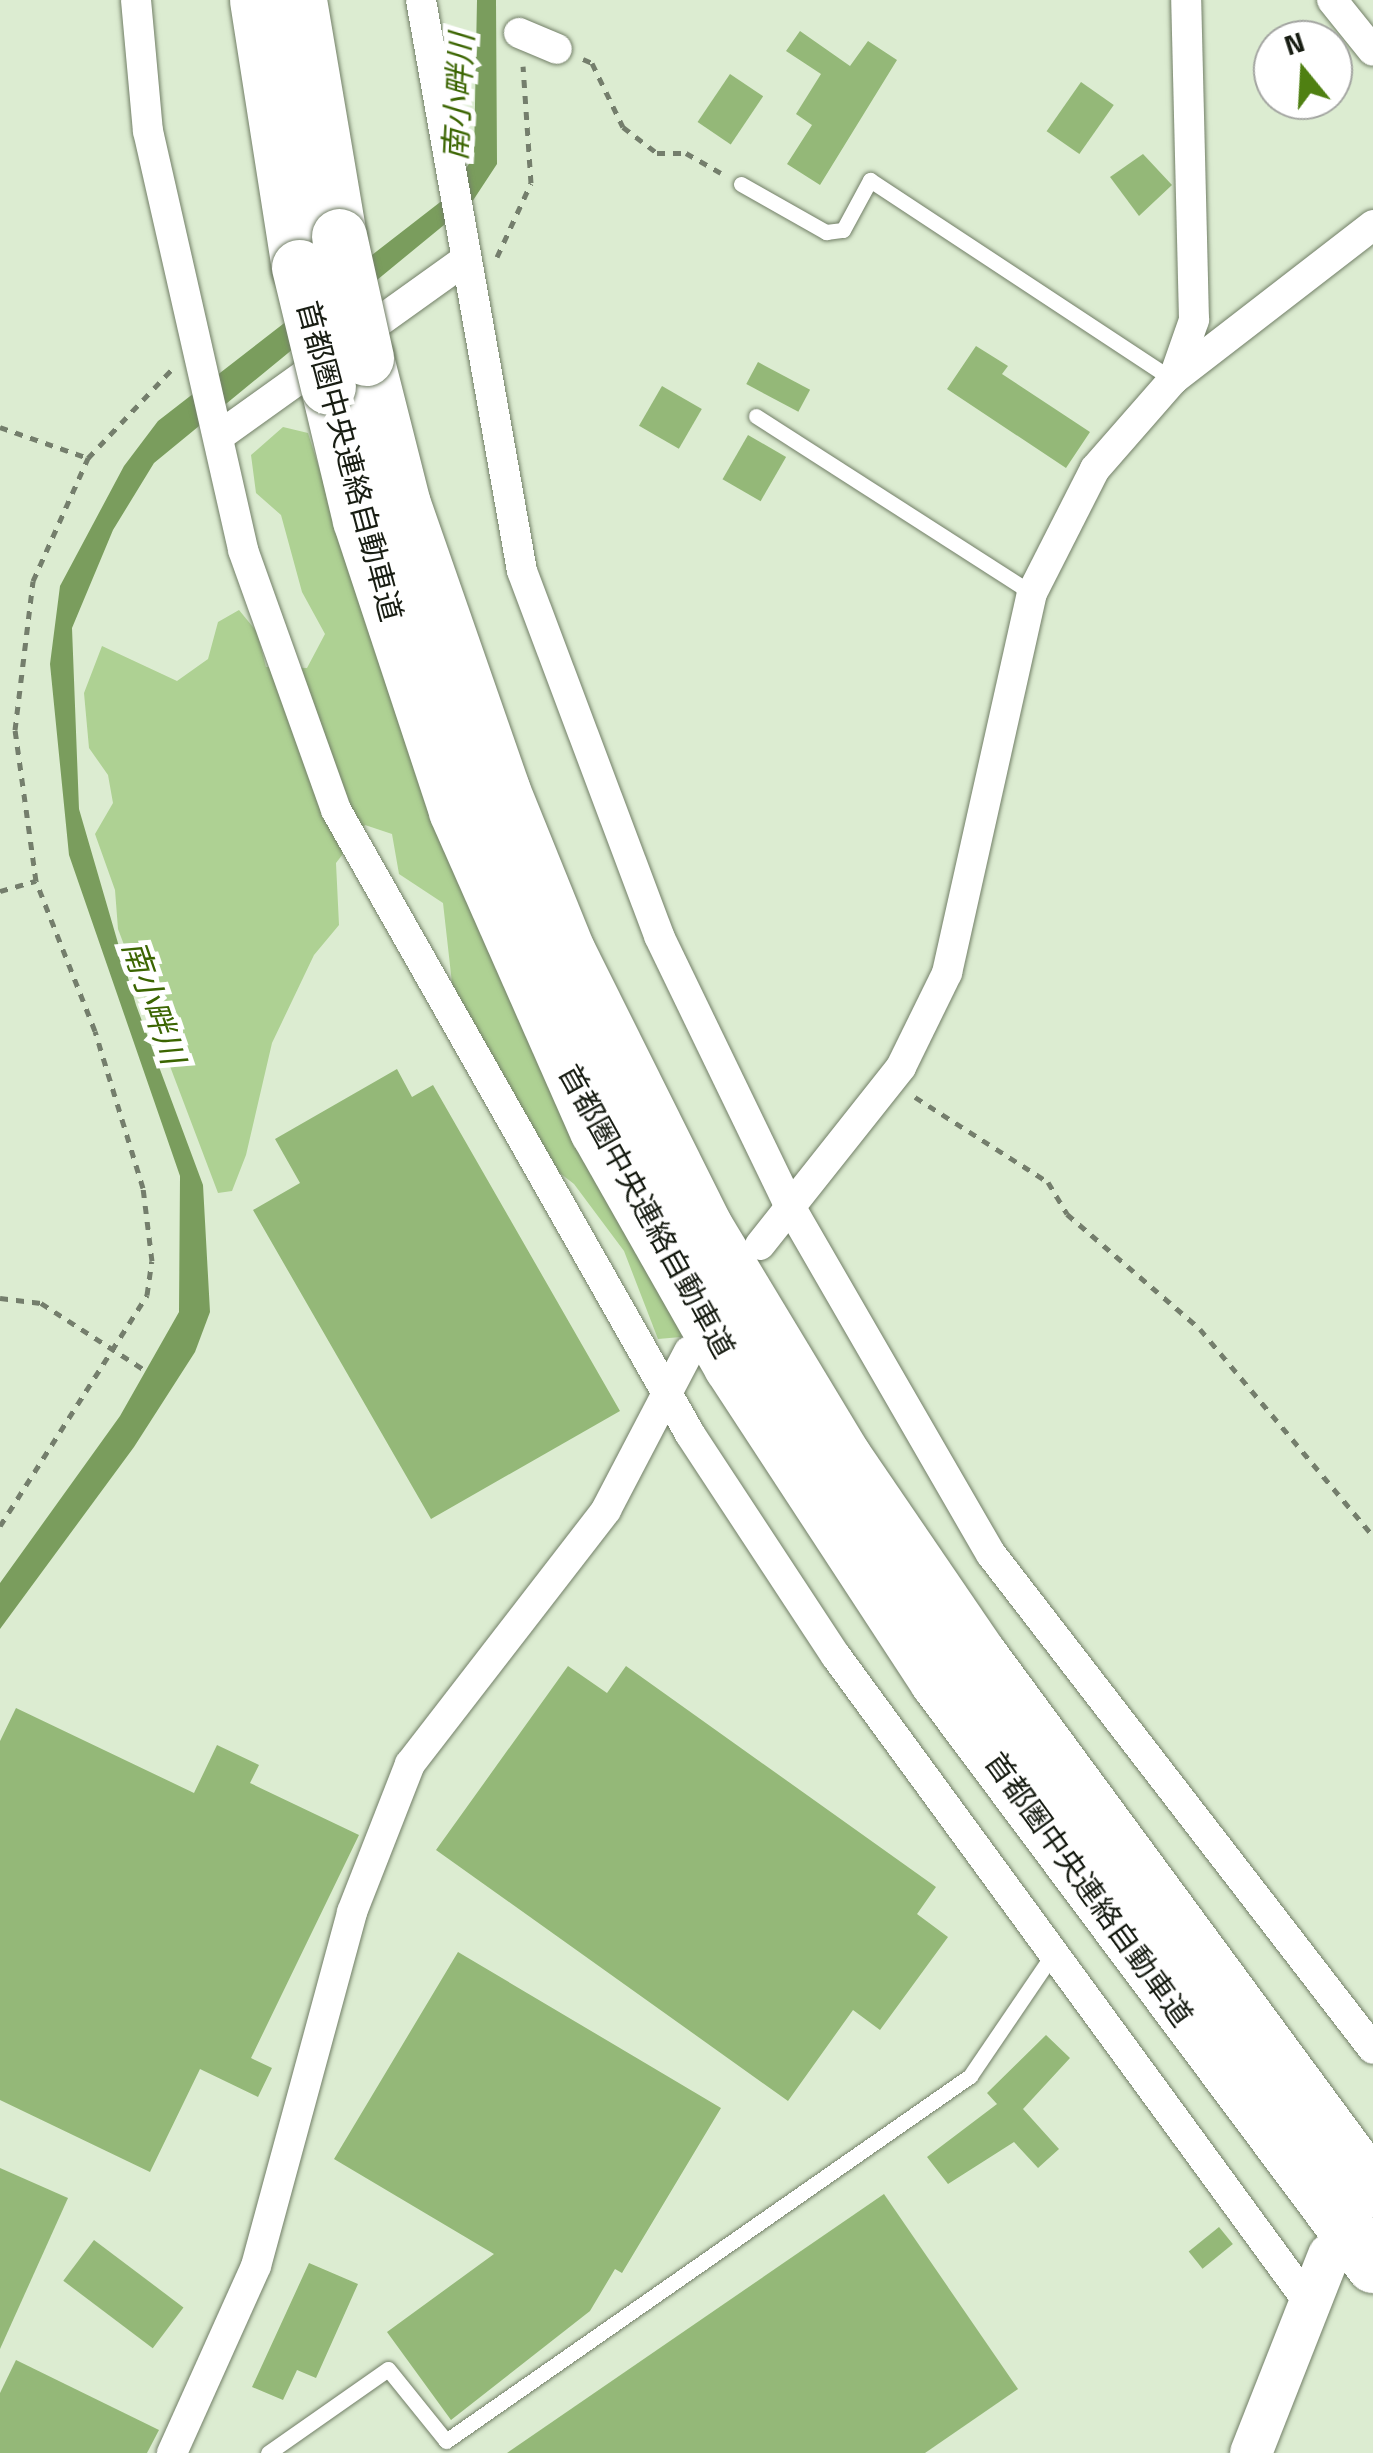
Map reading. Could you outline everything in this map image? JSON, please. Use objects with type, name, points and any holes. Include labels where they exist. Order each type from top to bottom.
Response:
[{"type":"highway","name":"首都圏中央連絡自動車道","points":[[257,0],[347,372],[360,520],[456,811],[525,976],[625,1181],[731,1366],[937,1681],[1351,2260]]},
{"type":"highway","name":"首都圏中央連絡自動車道","points":[[299,0],[319,252]]},
{"type":"highway","name":"首都圏中央連絡自動車道","points":[[347,372],[408,521],[502,789],[568,952],[704,1225],[844,1456],[980,1656],[1373,2190]]},
{"type":"street","points":[[136,0],[148,131],[222,434],[243,550],[336,810],[493,1099],[666,1390],[836,1656],[1310,2304]]},
{"type":"street","points":[[421,0],[469,296],[522,571],[660,936],[788,1201],[992,1554],[1373,2049]]},
{"type":"street","points":[[1172,380],[1194,320],[1198,263],[1182,56],[1186,0]]},
{"type":"street","points":[[1332,0],[1373,51]]},
{"type":"street","points":[[520,33],[557,48]]},
{"type":"street","points":[[760,1245],[788,1201],[889,1081],[948,973],[1032,593],[1095,469],[1172,380],[1373,225]]},
{"type":"street","points":[[222,434],[465,260]]},
{"type":"street","points":[[172,2453],[256,2266],[352,1912],[410,1764],[606,1510],[689,1351]]},
{"type":"street","points":[[1251,2453],[1310,2304],[1351,2260]]},
{"type":"lane","points":[[741,184],[826,232],[843,230],[870,180],[1172,380]]},
{"type":"lane","points":[[756,416],[1032,593]]},
{"type":"lane","points":[[268,2453],[388,2370],[446,2441],[970,2076],[1053,1954]]},
{"type":"path","points":[[469,296],[509,239],[531,183],[520,33]]},
{"type":"path","points":[[557,48],[592,63],[622,127],[657,153],[686,153],[741,184]]},
{"type":"path","points":[[0,1526],[147,1294],[152,1261],[142,1188],[95,1031],[36,881],[15,730],[33,581],[88,458],[141,394],[198,347]]},
{"type":"path","points":[[0,427],[88,458]]},
{"type":"path","points":[[0,891],[36,881]]},
{"type":"path","points":[[889,1081],[1048,1182],[1067,1214],[1200,1330],[1373,1536]]},
{"type":"path","points":[[0,1298],[41,1303],[146,1371]]},
{"type":"shaded area","points":[[477,0],[496,0],[497,164],[472,202],[154,463],[113,530],[72,628],[79,809],[136,1005],[203,1185],[210,1312],[195,1352],[134,1447],[0,1629],[0,1583],[120,1416],[179,1312],[180,1176],[69,855],[50,664],[60,586],[124,466],[158,421],[448,196],[474,156]]},
{"type":"shaded area","points":[[283,427],[308,433],[404,738],[684,1299],[681,1337],[658,1339],[624,1251],[574,1184],[552,1167],[453,992],[443,903],[399,874],[392,834],[365,825],[336,863],[339,925],[314,955],[272,1043],[246,1155],[232,1191],[218,1193],[118,929],[115,890],[95,834],[113,803],[108,775],[89,748],[84,693],[102,646],[177,681],[208,659],[218,622],[239,610],[257,632],[266,667],[307,668],[325,634],[302,592],[281,515],[256,493],[251,455]]},
{"type":"building","points":[[800,31],[850,66],[868,41],[897,60],[820,185],[787,164],[812,125],[796,114],[821,74],[786,51]]},
{"type":"building","points":[[730,74],[763,96],[731,144],[698,122]]},
{"type":"building","points":[[1081,82],[1114,105],[1079,154],[1047,131]]},
{"type":"building","points":[[1143,154],[1172,185],[1139,216],[1110,177]]},
{"type":"building","points":[[976,346],[1008,366],[1002,374],[1090,432],[1066,468],[947,389]]},
{"type":"building","points":[[758,362],[810,390],[798,412],[746,384]]},
{"type":"building","points":[[662,386],[702,409],[679,449],[639,426]]},
{"type":"building","points":[[748,435],[786,457],[761,501],[722,479]]},
{"type":"building","points":[[397,1069],[412,1097],[433,1085],[620,1411],[431,1519],[253,1210],[300,1183],[275,1139]]},
{"type":"building","points":[[568,1666],[607,1693],[626,1666],[936,1887],[917,1914],[948,1937],[880,2030],[853,2010],[788,2101],[436,1850]]},
{"type":"building","points":[[16,1708],[194,1793],[217,1745],[259,1765],[250,1783],[359,1835],[251,2058],[272,2068],[258,2097],[200,2069],[150,2172],[0,2100],[0,1741]]},
{"type":"building","points":[[458,1952],[721,2108],[622,2273],[615,2269],[590,2311],[451,2420],[387,2332],[494,2254],[334,2159]]},
{"type":"building","points":[[1046,2035],[1070,2058],[1023,2109],[1059,2149],[1038,2168],[1014,2142],[948,2184],[927,2157],[997,2104],[987,2093]]},
{"type":"building","points":[[0,2168],[68,2198],[0,2349]]},
{"type":"building","points":[[884,2194],[1018,2389],[925,2453],[507,2453]]},
{"type":"building","points":[[1219,2227],[1233,2244],[1203,2269],[1189,2252]]},
{"type":"building","points":[[94,2240],[183,2307],[153,2348],[63,2281]]},
{"type":"building","points":[[309,2263],[358,2284],[316,2378],[297,2370],[283,2400],[252,2387]]},
{"type":"building","points":[[16,2360],[159,2430],[147,2453],[0,2453],[0,2393]]},
{"type":"water label","name":"南小畔川","points":[[458,97]]},
{"type":"water label","name":"南小畔川","points":[[154,1002]]}]
